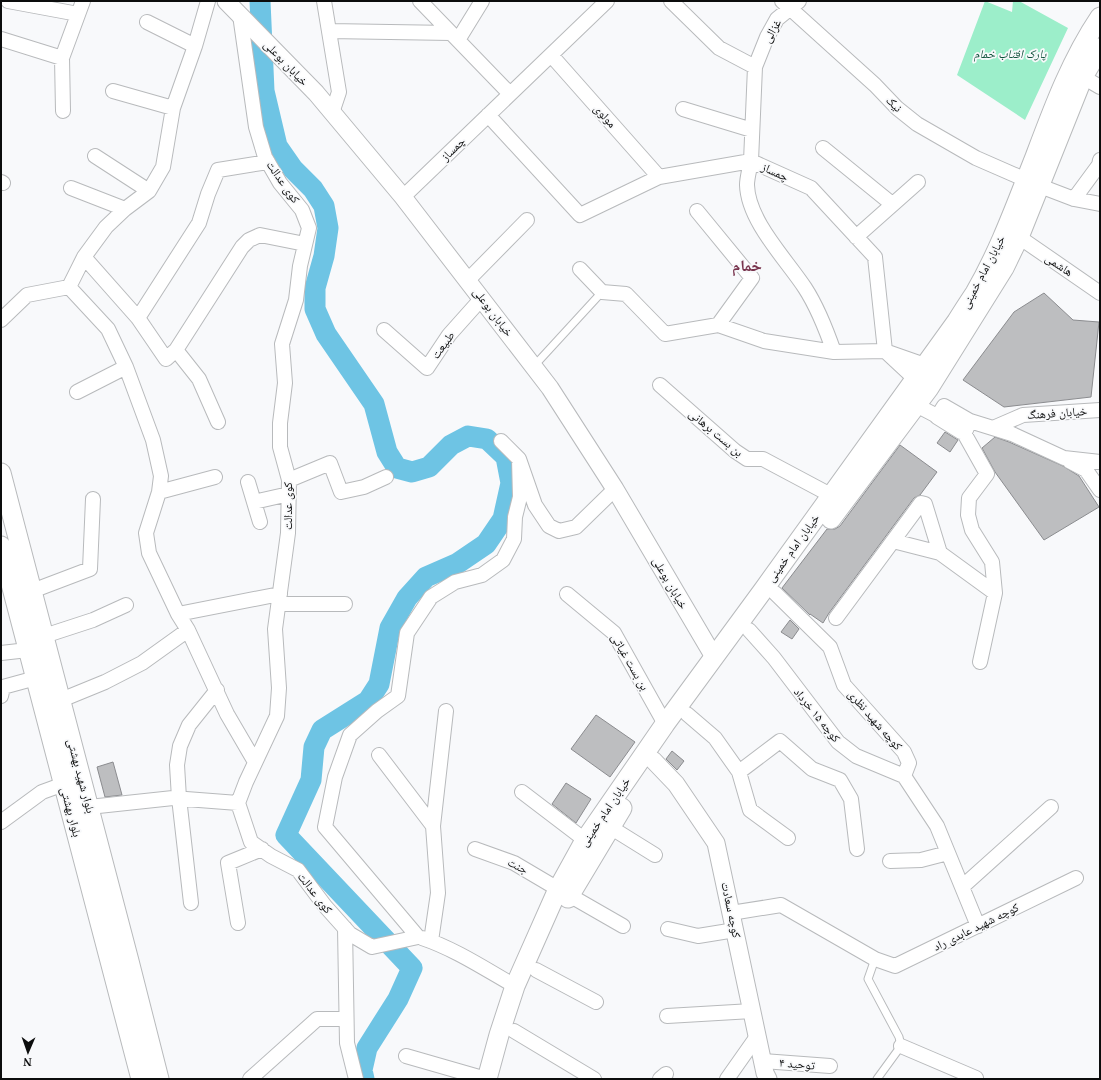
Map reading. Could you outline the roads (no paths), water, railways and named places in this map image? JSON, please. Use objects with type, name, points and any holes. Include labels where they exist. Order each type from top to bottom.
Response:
[{"type":"main road","name":"خیابان امام خمینی","points":[[923,377],[1004,268],[1019,237],[1060,91],[1082,44],[1100,17]]},
{"type":"main road","name":"خیابان امام خمینی","points":[[500,1079],[514,1031],[564,892],[585,840],[665,724],[714,657],[837,499],[909,400],[975,292],[1033,183],[1083,76],[1100,48]]},
{"type":"main road","name":"بلوار شهید بهشتی","points":[[1,472],[89,807],[120,963],[159,1079]]},
{"type":"main road","name":"خیابان امام خمینی","points":[[486,1079],[515,986],[564,892],[610,827],[654,760],[766,607],[837,499]]},
{"type":"main road","name":"بلوار بهشتی","points":[[1,546],[64,784],[120,963],[141,1079]]},
{"type":"street","points":[[8,1],[81,7],[62,58],[62,111]]},
{"type":"street","points":[[69,287],[84,257],[106,228],[124,209],[149,191],[163,168],[174,108],[195,46],[208,1]]},
{"type":"street","name":"خیابان بوعلی","points":[[226,1],[316,93],[403,197],[534,366],[616,489],[714,657]]},
{"type":"street","points":[[324,1],[339,92],[332,113]]},
{"type":"street","points":[[420,1],[510,94]]},
{"type":"street","points":[[454,37],[482,1]]},
{"type":"street","points":[[671,1],[719,48],[755,67]]},
{"type":"street","name":"چمساز","points":[[403,197],[551,55],[601,3]]},
{"type":"street","name":"غزالی","points":[[755,67],[767,37],[777,19],[790,4]]},
{"type":"street","name":"نیک","points":[[790,4],[897,108],[917,124],[976,158],[1033,183],[1074,199],[1100,204]]},
{"type":"street","name":"کوی عدالت","points":[[240,15],[256,127],[268,162],[280,183],[302,210],[309,228],[300,266],[296,300],[282,344],[285,383],[280,423],[280,447],[289,487],[288,533],[275,629],[279,688],[277,716],[246,782],[238,803],[251,842],[298,870],[325,906],[350,934],[372,947],[424,939]]},
{"type":"street","points":[[147,22],[195,46]]},
{"type":"street","points":[[329,31],[454,37]]},
{"type":"street","points":[[1,39],[62,58]]},
{"type":"street","name":"مولوی","points":[[551,55],[659,176]]},
{"type":"street","name":"چمساز","points":[[755,67],[751,161],[811,188],[875,257],[885,351]]},
{"type":"street","points":[[1083,76],[1100,88]]},
{"type":"street","points":[[113,91],[174,108]]},
{"type":"street","points":[[683,108],[752,130]]},
{"type":"street","points":[[488,115],[580,215],[659,176],[751,161],[747,185],[750,203],[760,224],[805,288],[821,317],[834,352]]},
{"type":"street","points":[[823,148],[892,204]]},
{"type":"street","points":[[95,156],[149,191]]},
{"type":"street","points":[[1074,199],[1099,164],[1100,160]]},
{"type":"street","points":[[138,318],[200,222],[208,194],[218,170],[268,162]]},
{"type":"street","points":[[856,237],[918,182]]},
{"type":"street","points":[[71,188],[124,209]]},
{"type":"street","points":[[697,211],[752,278],[718,325]]},
{"type":"street","points":[[468,280],[528,220]]},
{"type":"street","points":[[84,257],[138,318],[166,359],[176,350],[242,247],[250,240],[260,235],[305,244]]},
{"type":"street","name":"هاشمی","points":[[1019,237],[1100,293]]},
{"type":"street","points":[[580,269],[602,292],[626,294],[665,334],[718,325],[764,342],[834,352],[885,351],[923,377],[941,411]]},
{"type":"street","points":[[1,320],[27,295],[69,287]]},
{"type":"street","points":[[69,287],[108,329],[126,367],[153,440],[161,476],[159,492],[146,533],[149,553],[178,614],[188,630],[227,714],[255,762]]},
{"type":"street","name":"طبيعت","points":[[384,330],[427,368],[449,335],[482,298]]},
{"type":"street","points":[[176,350],[200,379],[218,422]]},
{"type":"street","points":[[77,392],[126,367]]},
{"type":"street","name":"بن بست برهانی","points":[[660,385],[735,451],[747,459],[763,459],[837,499]]},
{"type":"street","points":[[909,400],[941,411],[967,427],[993,428],[1012,434],[1064,458],[1086,470],[1100,490]]},
{"type":"street","name":"خیابان فرهنگ","points":[[993,428],[1023,415],[1100,410]]},
{"type":"street","points":[[967,427],[987,474],[969,498],[968,515],[972,530],[992,562],[995,593],[980,662]]},
{"type":"street","points":[[501,441],[519,459],[535,505],[549,526],[559,531],[576,528],[616,489]]},
{"type":"street","points":[[1064,458],[1100,462]]},
{"type":"street","points":[[515,986],[466,959],[424,939],[325,827],[335,777],[350,735],[377,711],[398,696],[408,632],[431,597],[454,582],[482,576],[503,560],[514,539],[515,517],[520,497],[519,459]]},
{"type":"street","points":[[254,502],[289,487],[330,464],[341,492],[364,487],[386,477]]},
{"type":"street","points":[[159,492],[215,477]]},
{"type":"street","points":[[248,482],[260,522]]},
{"type":"street","points":[[32,591],[90,569],[93,499]]},
{"type":"street","points":[[836,618],[922,503],[926,504],[940,554]]},
{"type":"street","points":[[893,541],[940,554],[995,593]]},
{"type":"street","name":"کوچه شهید نظری","points":[[774,593],[830,647],[844,685],[904,752],[909,763],[904,776]]},
{"type":"street","name":"بن بست غیاثی","points":[[567,594],[614,633],[665,724]]},
{"type":"street","points":[[178,614],[279,599],[345,604]]},
{"type":"street","points":[[44,636],[93,620],[126,604]]},
{"type":"street","points":[[61,700],[105,682],[142,663],[188,630]]},
{"type":"street","name":"کوچه ۱۵ خرداد","points":[[749,630],[774,658],[838,742],[856,756],[904,776]]},
{"type":"street","points":[[1,653],[28,650]]},
{"type":"street","points":[[1,696],[3,687],[36,678]]},
{"type":"street","points":[[191,903],[179,798],[177,765],[180,746],[189,725],[217,690]]},
{"type":"street","points":[[424,939],[438,893],[433,826],[446,711]]},
{"type":"street","points":[[687,714],[714,738],[739,772],[750,810],[788,838]]},
{"type":"street","points":[[739,772],[780,741],[812,769],[840,780],[852,799],[857,849]]},
{"type":"street","points":[[379,755],[433,826]]},
{"type":"street","name":"کوچه سعادت","points":[[654,760],[676,784],[716,843],[768,1079]]},
{"type":"street","points":[[904,776],[937,826],[978,926]]},
{"type":"street","points":[[1,822],[42,792],[64,784]]},
{"type":"street","points":[[522,792],[585,840]]},
{"type":"street","points":[[89,807],[179,798],[238,803]]},
{"type":"street","points":[[962,887],[1051,807]]},
{"type":"street","points":[[610,827],[655,856]]},
{"type":"street","points":[[238,923],[228,863],[262,849]]},
{"type":"street","name":"جنت","points":[[474,849],[514,863],[623,926]]},
{"type":"street","points":[[890,860],[921,860],[948,853]]},
{"type":"street","name":"کوچه شهید عابدی راد","points":[[668,928],[698,936],[781,905],[875,959],[895,966],[1076,878]]},
{"type":"street","points":[[344,928],[347,1042],[356,1079]]},
{"type":"street","points":[[536,970],[596,1002]]},
{"type":"street","points":[[667,1016],[752,1011]]},
{"type":"street","points":[[250,1079],[317,1019],[346,1019]]},
{"type":"street","points":[[514,1031],[594,1079]]},
{"type":"street","points":[[726,1079],[758,1035]]},
{"type":"street","points":[[901,1046],[951,1074],[976,1078]]},
{"type":"street","points":[[406,1056],[486,1079]]},
{"type":"street","name":"توحید ۴","points":[[763,1061],[830,1066]]},
{"type":"lane","points":[[534,366],[602,292]]},
{"type":"lane","points":[[875,959],[868,979],[899,1037],[901,1046],[877,1079]]},
{"type":"waterway","points":[[260,1],[264,91],[277,146],[293,169],[313,189],[324,206],[328,228],[324,256],[315,288],[315,309],[326,334],[374,404],[387,452],[397,468],[412,472],[429,467],[451,445],[468,436],[487,439],[506,457],[511,483],[503,519],[486,544],[458,563],[426,577],[407,598],[390,628],[379,684],[368,701],[322,730],[314,747],[311,780],[286,835],[412,968],[398,999],[367,1048],[362,1070],[364,1079]]},
{"type":"district","name":"خمام","points":[[747,265]]},
{"type":"park label","name":"پارک افتاب خمام","points":[[1010,54]]}]
